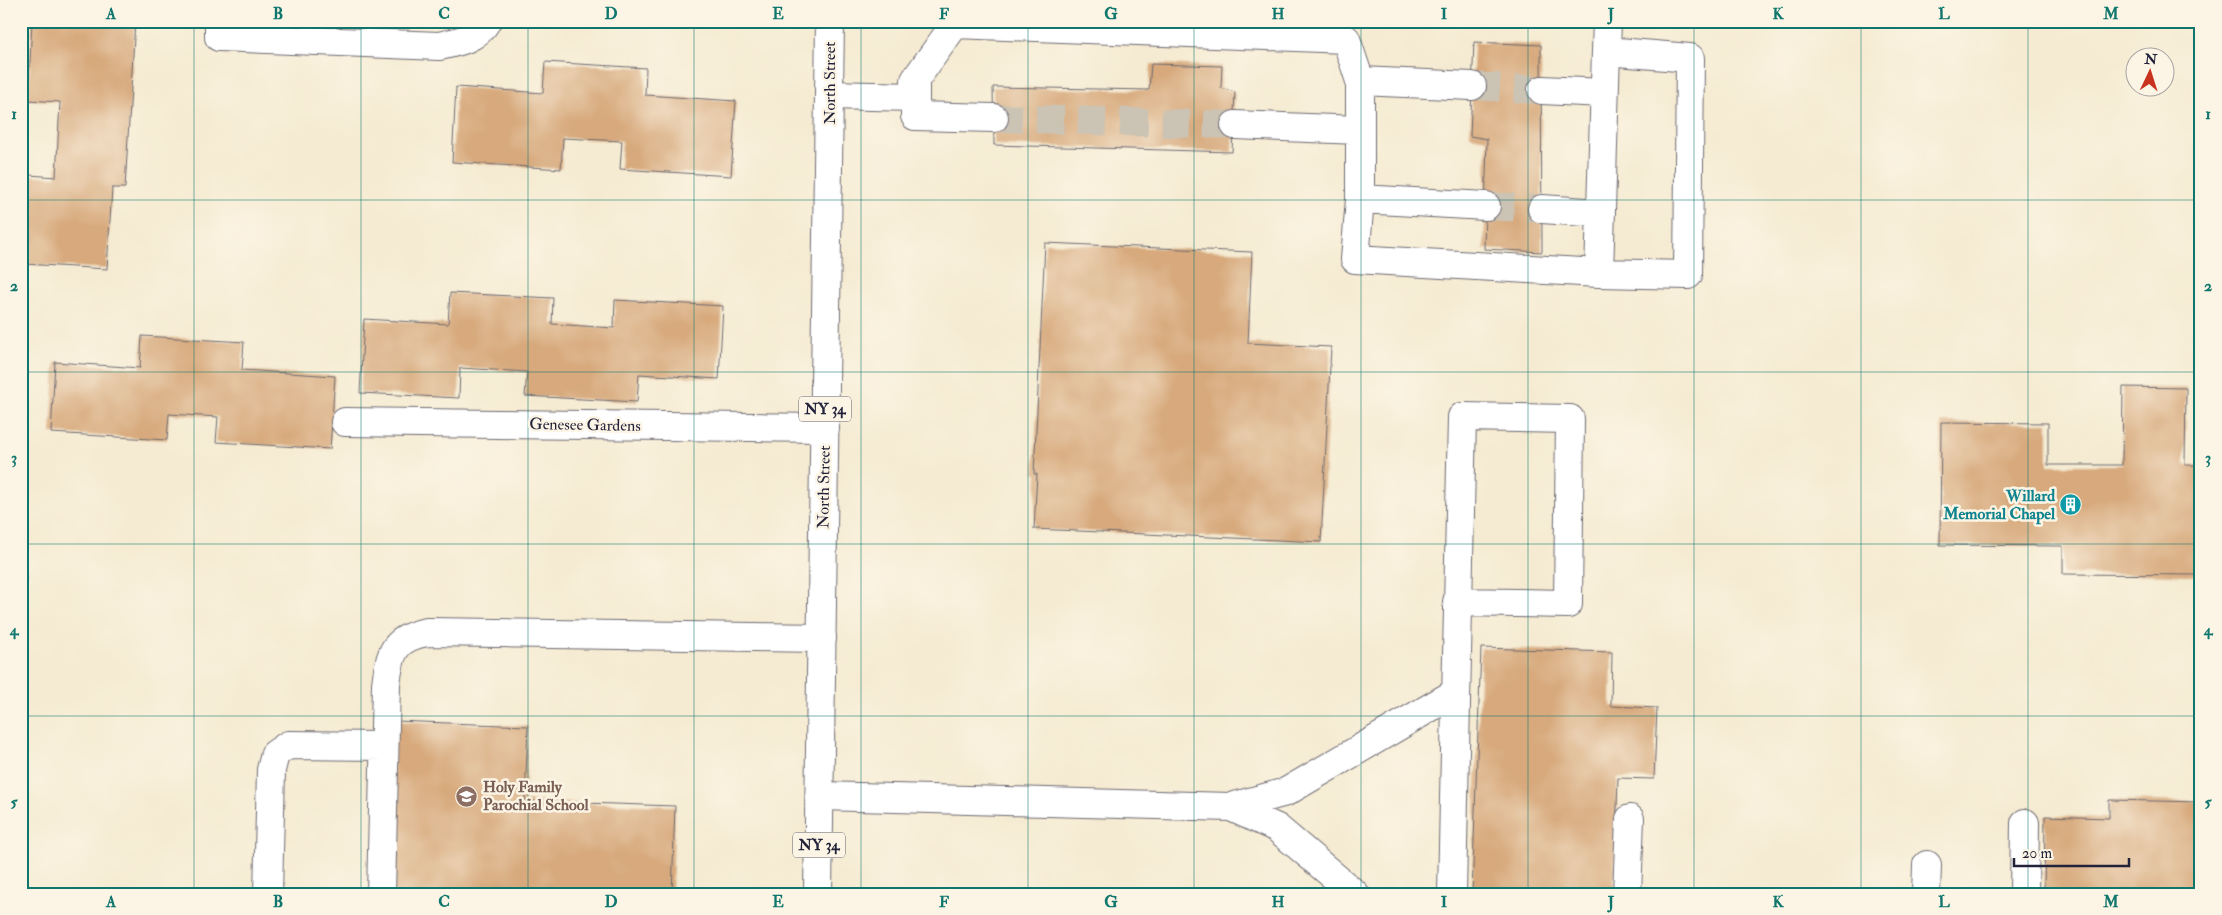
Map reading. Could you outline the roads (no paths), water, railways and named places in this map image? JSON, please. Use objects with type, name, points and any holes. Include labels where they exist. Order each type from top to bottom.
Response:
[{"type":"main road","points":[[219,21],[219,37],[439,46],[462,42],[482,30],[487,21]]},
{"type":"main road","name":"North Street","points":[[818,894],[830,21]]},
{"type":"main road","points":[[1599,273],[1607,21]]},
{"type":"main road","points":[[994,118],[915,116],[915,80],[954,22],[1345,30],[1360,81],[1360,200],[1355,258],[1599,273],[1688,276],[1690,58],[1606,51]]},
{"type":"main road","points":[[1360,81],[1472,86]]},
{"type":"main road","points":[[1542,90],[1604,93]]},
{"type":"main road","points":[[830,95],[915,97]]},
{"type":"main road","points":[[1235,125],[1359,130]]},
{"type":"main road","points":[[1360,200],[1486,206]]},
{"type":"main road","points":[[1542,209],[1601,212]]},
{"type":"main road","points":[[1452,894],[1455,693],[1457,602],[1462,417],[1570,418],[1568,604],[1457,602]]},
{"type":"main road","name":"Genesee Gardens","points":[[345,422],[825,428]]},
{"type":"main road","points":[[381,894],[384,746],[388,665],[397,646],[409,636],[427,632],[822,638]]},
{"type":"main road","points":[[820,796],[1230,807],[1286,792],[1455,693]]},
{"type":"main road","points":[[268,894],[271,770],[275,754],[288,745],[384,746]]},
{"type":"main road","points":[[1230,807],[1277,828],[1354,894]]},
{"type":"main road","points":[[1627,894],[1630,819]]},
{"type":"main road","points":[[2024,894],[2025,823]]},
{"type":"main road","points":[[1926,894],[1927,865]]},
{"type":"tunnel","points":[[1472,86],[1542,90]]},
{"type":"tunnel","points":[[994,118],[1235,125]]},
{"type":"tunnel","points":[[1486,206],[1542,209]]},
{"type":"place","name":"Willard Memorial Chapel","points":[[2071,505]]},
{"type":"place","name":"Holy Family Parochial School","points":[[467,796]]}]
